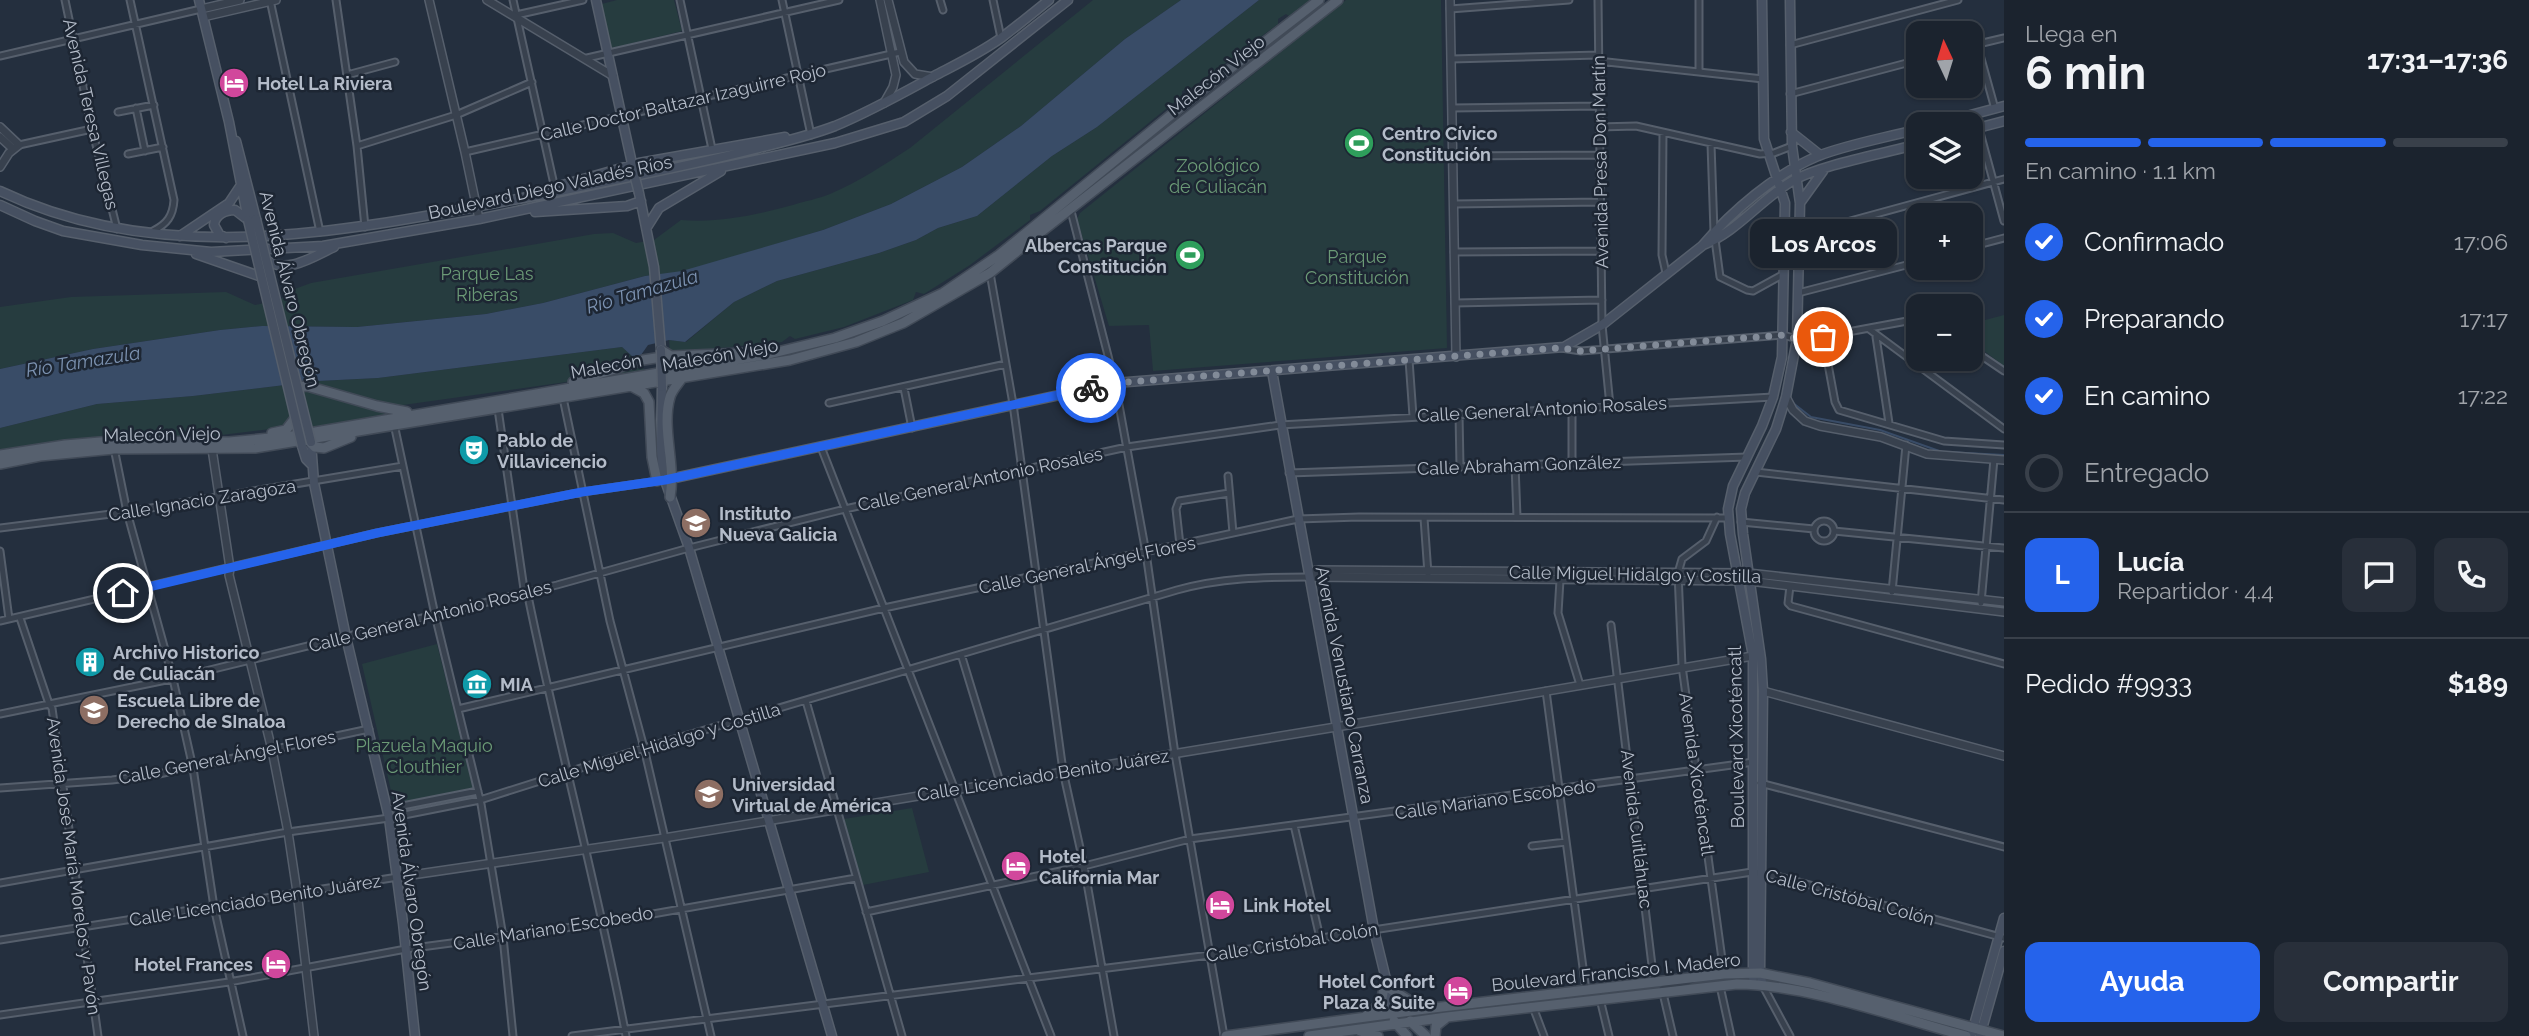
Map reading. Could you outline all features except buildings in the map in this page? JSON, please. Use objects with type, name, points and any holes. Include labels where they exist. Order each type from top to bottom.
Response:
[{"type":"main road","points":[[596,0],[654,267],[662,354],[661,430],[665,480],[689,548],[832,1036]]},
{"type":"main road","name":"Boulevard Diego Valadés Ríos","points":[[0,191],[63,216],[117,229],[180,236],[272,237],[365,227],[666,171],[806,136],[861,115],[968,60],[1049,0]]},
{"type":"main road","name":"Boulevard Diego Valadés Ríos","points":[[0,205],[62,230],[130,244],[186,251],[248,251],[341,243],[522,211],[842,142],[918,116],[1068,0]]},
{"type":"main road","name":"Malecón","points":[[0,455],[46,447],[242,441],[394,422],[420,413],[766,355],[835,338],[883,321],[943,293],[999,255],[1068,204],[1201,90],[1319,0]]},
{"type":"main road","name":"Malecón Viejo","points":[[0,464],[113,445],[255,448],[367,430],[394,422],[498,409],[790,360],[856,342],[903,323],[990,274],[1068,204],[1338,0]]},
{"type":"main road","name":"Boulevard Xicoténcatl","points":[[1759,985],[1756,973],[1763,691],[1761,659],[1744,577],[1728,518],[1733,486],[1773,397],[1782,357],[1786,203],[1764,139],[1762,0]]},
{"type":"main road","name":"Boulevard Xicoténcatl","points":[[1757,872],[1753,656],[1741,522],[1745,493],[1776,429],[1786,397],[1797,339],[1800,203],[1791,146],[1790,0]]},
{"type":"main road","name":"Avenida Álvaro Obregón","points":[[201,9],[229,122],[241,185],[266,260],[297,387],[308,444],[306,459],[311,464],[346,637],[388,813],[398,877],[415,1036]]},
{"type":"main road","points":[[965,82],[975,68],[968,60]]},
{"type":"main road","points":[[1982,112],[1999,107]]},
{"type":"main road","points":[[842,142],[839,130],[861,115]]},
{"type":"main road","points":[[1983,127],[2004,121]]},
{"type":"main road","name":"Avenida Álvaro Obregón","points":[[229,122],[242,159],[262,277],[296,417],[308,444]]},
{"type":"main road","points":[[1791,132],[1820,155]]},
{"type":"main road","points":[[665,480],[1115,383],[1560,348],[1579,340],[1602,325],[1714,236],[1777,177],[1820,155],[1906,132]]},
{"type":"main road","points":[[514,199],[712,149],[789,136],[806,136]]},
{"type":"main road","points":[[1714,236],[1798,178],[1906,147]]},
{"type":"main road","points":[[647,228],[659,208],[728,167]]},
{"type":"main road","points":[[1800,203],[1825,169]]},
{"type":"main road","points":[[180,236],[229,203],[241,185]]},
{"type":"main road","points":[[522,211],[528,213],[626,206],[640,197]]},
{"type":"main road","points":[[226,238],[219,234],[214,225],[221,213],[235,210],[252,220]]},
{"type":"main road","points":[[266,260],[275,266],[286,266],[309,259],[341,243]]},
{"type":"main road","points":[[186,251],[262,277]]},
{"type":"main road","points":[[990,274],[999,255]]},
{"type":"main road","points":[[549,391],[662,354],[766,355]]},
{"type":"main road","name":"Avenida Venustiano Carranza","points":[[1272,371],[1308,577],[1391,1009]]},
{"type":"main road","points":[[665,480],[669,456],[669,402],[673,390],[682,378]]},
{"type":"main road","points":[[297,387],[307,386],[377,406],[420,413]]},
{"type":"main road","points":[[631,386],[644,393],[649,402],[652,457],[665,480]]},
{"type":"main road","points":[[242,441],[286,430],[296,417]]},
{"type":"main road","points":[[308,444],[324,448],[367,430]]},
{"type":"main road","points":[[1977,1033],[2004,918]]},
{"type":"main road","points":[[1977,1033],[2004,951]]},
{"type":"main road","name":"Boulevard Francisco I. Madero","points":[[1225,1036],[1363,1018],[1391,1009],[1401,1012],[1724,974],[1756,973],[1810,983],[1977,1033],[2003,1036]]},
{"type":"main road","points":[[1363,1018],[1381,1003],[1386,985],[1418,1005],[1433,1008]]},
{"type":"main road","name":"Boulevard Francisco I. Madero","points":[[1309,1036],[1355,1030],[1400,1031],[1411,1022],[1447,1017],[1720,986],[1759,985],[1827,998],[1939,1032],[1966,1036]]},
{"type":"main road","points":[[1391,1009],[1400,1031]]},
{"type":"main road","points":[[1401,1012],[1426,1036]]},
{"type":"main road","points":[[1434,1036],[1436,1026],[1447,1017]]},
{"type":"main road","points":[[1355,1030],[1378,1036]]},
{"type":"street","name":"Avenida Teresa Villegas","points":[[65,0],[92,129],[117,229]]},
{"type":"street","points":[[130,0],[174,205],[167,222],[149,232]]},
{"type":"street","points":[[0,56],[240,0]]},
{"type":"street","points":[[201,9],[272,0],[320,232]]},
{"type":"street","points":[[336,0],[365,227]]},
{"type":"street","points":[[429,0],[466,152],[479,219]]},
{"type":"street","points":[[487,0],[613,76]]},
{"type":"street","points":[[513,0],[553,180]]},
{"type":"street","points":[[517,17],[583,0]]},
{"type":"street","points":[[680,0],[712,149]]},
{"type":"street","points":[[782,0],[800,76],[806,136]]},
{"type":"street","points":[[587,58],[838,0]]},
{"type":"street","points":[[880,0],[896,53],[912,72],[934,76]]},
{"type":"street","points":[[883,104],[896,79],[896,53],[888,0]]},
{"type":"street","points":[[940,0],[943,10]]},
{"type":"street","points":[[993,0],[1001,38]]},
{"type":"street","points":[[1450,0],[1456,357]]},
{"type":"street","points":[[1460,9],[1466,0]]},
{"type":"street","points":[[1450,9],[1569,0]]},
{"type":"street","name":"Avenida Presa Don Martín","points":[[1598,0],[1602,325],[1610,405]]},
{"type":"street","points":[[1699,0],[1699,72]]},
{"type":"street","points":[[1926,0],[1928,8]]},
{"type":"street","points":[[1790,45],[1958,0]]},
{"type":"street","points":[[1983,43],[2004,38]]},
{"type":"street","name":"Calle Doctor Baltazar Izaguirre Rojo","points":[[466,152],[896,53]]},
{"type":"street","points":[[1451,60],[1598,58],[1763,79]]},
{"type":"street","points":[[347,75],[395,62]]},
{"type":"street","points":[[1790,94],[1906,63]]},
{"type":"street","points":[[1983,67],[1999,107]]},
{"type":"street","points":[[356,146],[456,115],[532,82]]},
{"type":"street","points":[[118,112],[154,105]]},
{"type":"street","points":[[1452,108],[1599,106]]},
{"type":"street","points":[[136,108],[145,151]]},
{"type":"street","points":[[1600,127],[1636,126],[1768,154],[1791,146]]},
{"type":"street","points":[[0,127],[16,147]]},
{"type":"street","points":[[0,167],[16,147],[92,129]]},
{"type":"street","points":[[1663,133],[1662,255],[1667,273]]},
{"type":"street","points":[[0,137],[16,147]]},
{"type":"street","points":[[1711,144],[1714,236],[1720,277],[1747,290],[1753,290],[1784,274]]},
{"type":"street","points":[[128,154],[163,147]]},
{"type":"street","points":[[1983,151],[2004,221]]},
{"type":"street","points":[[1453,156],[1600,155]]},
{"type":"street","points":[[1799,235],[2004,179]]},
{"type":"street","points":[[1454,204],[1601,202]]},
{"type":"street","points":[[1068,204],[1115,383],[1146,553],[1175,754],[1225,1036]]},
{"type":"street","points":[[1983,244],[2004,238]]},
{"type":"street","points":[[1454,252],[1601,250]]},
{"type":"street","points":[[1798,293],[1906,265]]},
{"type":"street","points":[[990,274],[1013,404],[1063,771],[1084,866],[1114,1036]]},
{"type":"street","points":[[1455,303],[1602,300]]},
{"type":"street","points":[[1560,348],[1581,351],[1783,335],[1797,339],[1823,337],[1906,321]]},
{"type":"street","points":[[1868,329],[2004,429]]},
{"type":"street","points":[[1876,336],[1889,423]]},
{"type":"street","points":[[1823,337],[1835,402],[1839,410],[1944,441],[2004,445]]},
{"type":"street","points":[[1983,357],[2004,371]]},
{"type":"street","points":[[1409,360],[1413,416]]},
{"type":"street","points":[[829,404],[1006,364]]},
{"type":"street","points":[[904,388],[912,428]]},
{"type":"street","name":"Calle General Antonio Rosales","points":[[0,714],[173,679],[525,593],[845,509],[1127,447],[1280,425],[1773,397]]},
{"type":"street","points":[[1786,397],[1793,410],[1805,421],[1820,426],[1871,435],[1927,454],[2004,460]]},
{"type":"street","points":[[563,398],[599,574],[644,748],[711,1036]]},
{"type":"street","points":[[1572,408],[1572,463]]},
{"type":"street","points":[[498,409],[525,593],[528,596],[547,688],[587,850],[626,1036]]},
{"type":"street","points":[[1459,413],[1460,467]]},
{"type":"street","points":[[394,422],[435,615],[480,800],[503,937],[513,1036]]},
{"type":"street","points":[[113,445],[127,512],[173,679],[193,768],[214,907],[243,1036]]},
{"type":"street","points":[[1891,599],[1906,445]]},
{"type":"street","points":[[821,447],[1051,1036]]},
{"type":"street","points":[[212,449],[229,575],[272,750],[288,832],[314,1036]]},
{"type":"street","name":"Calle Abraham González","points":[[1289,473],[1748,457]]},
{"type":"street","points":[[1981,610],[1994,459]]},
{"type":"street","points":[[1516,465],[1517,517]]},
{"type":"street","name":"Calle Ignacio Zaragoza","points":[[0,528],[127,512],[403,467]]},
{"type":"street","points":[[1756,472],[2004,500]]},
{"type":"street","points":[[1228,476],[1233,533]]},
{"type":"street","points":[[0,621],[417,524],[582,492],[665,480]]},
{"type":"street","points":[[1180,545],[1176,509],[1178,501],[1229,494]]},
{"type":"street","points":[[1424,517],[1428,575]]},
{"type":"street","points":[[1678,576],[1684,557],[1701,548],[1717,517]]},
{"type":"street","name":"Calle General Ángel Flores","points":[[458,709],[884,608],[1298,519],[1728,518]]},
{"type":"street","points":[[1826,521],[1834,531],[1831,538],[1822,541],[1816,538],[1814,529],[1817,524],[1826,521]]},
{"type":"street","points":[[1741,522],[1814,529]]},
{"type":"street","points":[[1834,531],[2004,548]]},
{"type":"street","points":[[0,551],[9,620]]},
{"type":"street","name":"Calle Miguel Hidalgo y Costilla","points":[[0,883],[388,813],[480,800],[644,748],[1207,582],[1308,577],[1316,570],[1560,580],[1678,576]]},
{"type":"street","name":"Calle Miguel Hidalgo y Costilla","points":[[1428,575],[1744,577],[1892,589],[2004,602]]},
{"type":"street","name":"Avenida Xicoténcatl","points":[[1678,576],[1682,666],[1724,974]]},
{"type":"street","name":"Calle Miguel Hidalgo y Costilla","points":[[1744,577],[1790,586],[2004,612]]},
{"type":"street","points":[[1560,580],[1558,613],[1580,685]]},
{"type":"street","points":[[1790,586],[1788,603],[1791,606],[2004,664]]},
{"type":"street","name":"Avenida José María Morelos y Pavón","points":[[20,618],[48,704],[52,708],[98,1036]]},
{"type":"street","name":"Avenida Cuitláhuac","points":[[1611,625],[1645,888],[1654,982]]},
{"type":"street","points":[[961,654],[1000,782]]},
{"type":"street","name":"Calle Licenciado Benito Juárez","points":[[0,940],[297,892],[664,838],[1753,656]]},
{"type":"street","points":[[1546,691],[1586,990]]},
{"type":"street","points":[[1763,691],[2004,756]]},
{"type":"street","points":[[806,701],[902,1036]]},
{"type":"street","name":"Calle General Ángel Flores","points":[[0,788],[112,780],[193,768],[369,729]]},
{"type":"street","name":"Calle Mariano Escobedo","points":[[866,912],[1084,866],[1190,839],[1754,762]]},
{"type":"street","points":[[1760,783],[2004,847]]},
{"type":"street","name":"Calle Miguel Hidalgo y Costilla","points":[[388,813],[478,791]]},
{"type":"street","points":[[1294,825],[1320,938]]},
{"type":"street","points":[[1532,846],[1566,842]]},
{"type":"street","name":"Calle Cristóbal Colón","points":[[572,1036],[1210,955],[1757,872],[2001,938]]},
{"type":"street","name":"Calle Mariano Escobedo","points":[[0,1015],[229,982],[406,949],[602,923],[856,878]]},
{"type":"street","points":[[1673,1036],[1661,993],[1666,986],[1687,984],[1698,977]]},
{"type":"street","points":[[1759,985],[1790,1036]]},
{"type":"street","points":[[1720,986],[1731,1036]]},
{"type":"street","points":[[1600,999],[1609,1036]]},
{"type":"street","points":[[1533,1007],[1544,1036]]},
{"type":"green space","points":[[617,0],[674,0],[682,31],[609,49],[598,5]]},
{"type":"green space","name":"Parque Las Riberas","points":[[1093,0],[1181,0],[1125,39],[1021,126],[962,167],[891,204],[823,230],[682,272],[645,276],[543,303],[486,314],[357,327],[262,326],[220,330],[93,349],[0,369],[0,307],[71,297],[226,292],[255,305],[280,300],[292,290],[311,283],[594,234],[613,233],[636,243],[654,240],[681,220],[737,217],[825,196],[861,179],[910,148]]},
{"type":"green space","points":[[1259,0],[1310,0],[1289,16],[1286,14],[1278,19],[1278,24],[1193,87],[1182,91],[1182,96],[1040,211],[1030,215],[1030,220],[970,265],[924,294],[916,292],[913,300],[844,327],[795,339],[790,336],[782,342],[670,355],[669,340],[686,342],[734,302],[777,281],[879,253],[916,240],[938,228],[977,216],[1052,156],[1097,127]]},
{"type":"green space","name":"Centro Cívico Constitución","points":[[1346,0],[1441,0],[1447,348],[1153,371],[1149,325],[1109,326],[1077,219],[1080,213]]},
{"type":"green space","points":[[2004,315],[2004,366],[1983,350],[1983,321]]},
{"type":"green space","points":[[622,347],[633,357],[641,355],[644,371],[403,405],[391,415],[285,435],[279,428],[205,437],[204,433],[199,432],[194,437],[72,441],[0,451],[0,428],[97,404],[318,381],[378,378]]},
{"type":"green space","name":"Plazuela Maquio Clouthier","points":[[437,644],[473,788],[394,804],[362,664]]},
{"type":"green space","points":[[912,808],[929,872],[863,885],[844,819]]},
{"type":"water","name":"Río Tamazula","points":[[1181,0],[1259,0],[1097,127],[1052,156],[977,216],[938,228],[916,240],[879,253],[777,281],[734,302],[685,342],[669,340],[648,345],[641,355],[633,357],[622,347],[378,378],[318,381],[97,404],[0,428],[0,369],[93,349],[220,330],[262,326],[357,327],[486,314],[543,303],[645,276],[682,271],[823,230],[891,204],[962,167],[1021,126],[1125,39]]},
{"type":"waterway","points":[[1793,403],[1811,417],[1880,430],[1942,452]]},
{"type":"waterway","points":[[1947,452],[2004,455]]},
{"type":"way so far","points":[[1091,388],[1115,383],[1560,348],[1581,351],[1783,335],[1797,339],[1823,337]]},
{"type":"place","name":"Hotel La Riviera","points":[[234,83]]},
{"type":"place","name":"Centro Cívico Constitución","points":[[1359,143]]},
{"type":"place","name":"Albercas Parque Constitución","points":[[1190,255]]},
{"type":"place","name":"Los Arcos","points":[[1823,337]]},
{"type":"place","name":"Pablo de Villavicencio","points":[[474,450]]},
{"type":"place","name":"Instituto Nueva Galicia","points":[[696,523]]},
{"type":"place","name":"Archivo Historico de Culiacán","points":[[90,662]]},
{"type":"place","name":"MIA","points":[[477,684]]},
{"type":"place","name":"Escuela Libre de Derecho de SInaloa","points":[[94,710]]},
{"type":"place","name":"Universidad Virtual de América","points":[[709,794]]},
{"type":"place","name":"Hotel California Mar","points":[[1016,866]]},
{"type":"place","name":"Link Hotel","points":[[1220,905]]},
{"type":"place","name":"Hotel Frances","points":[[276,964]]},
{"type":"place","name":"Hotel Confort Plaza & Suite","points":[[1458,991]]},
{"type":"route","points":[[123,593],[377,533],[582,492],[665,480],[1091,388]]},
{"type":"park label","name":"Zoológico de Culiacán","points":[[1218,175]]},
{"type":"park label","name":"Parque Constitución","points":[[1357,266]]}]
